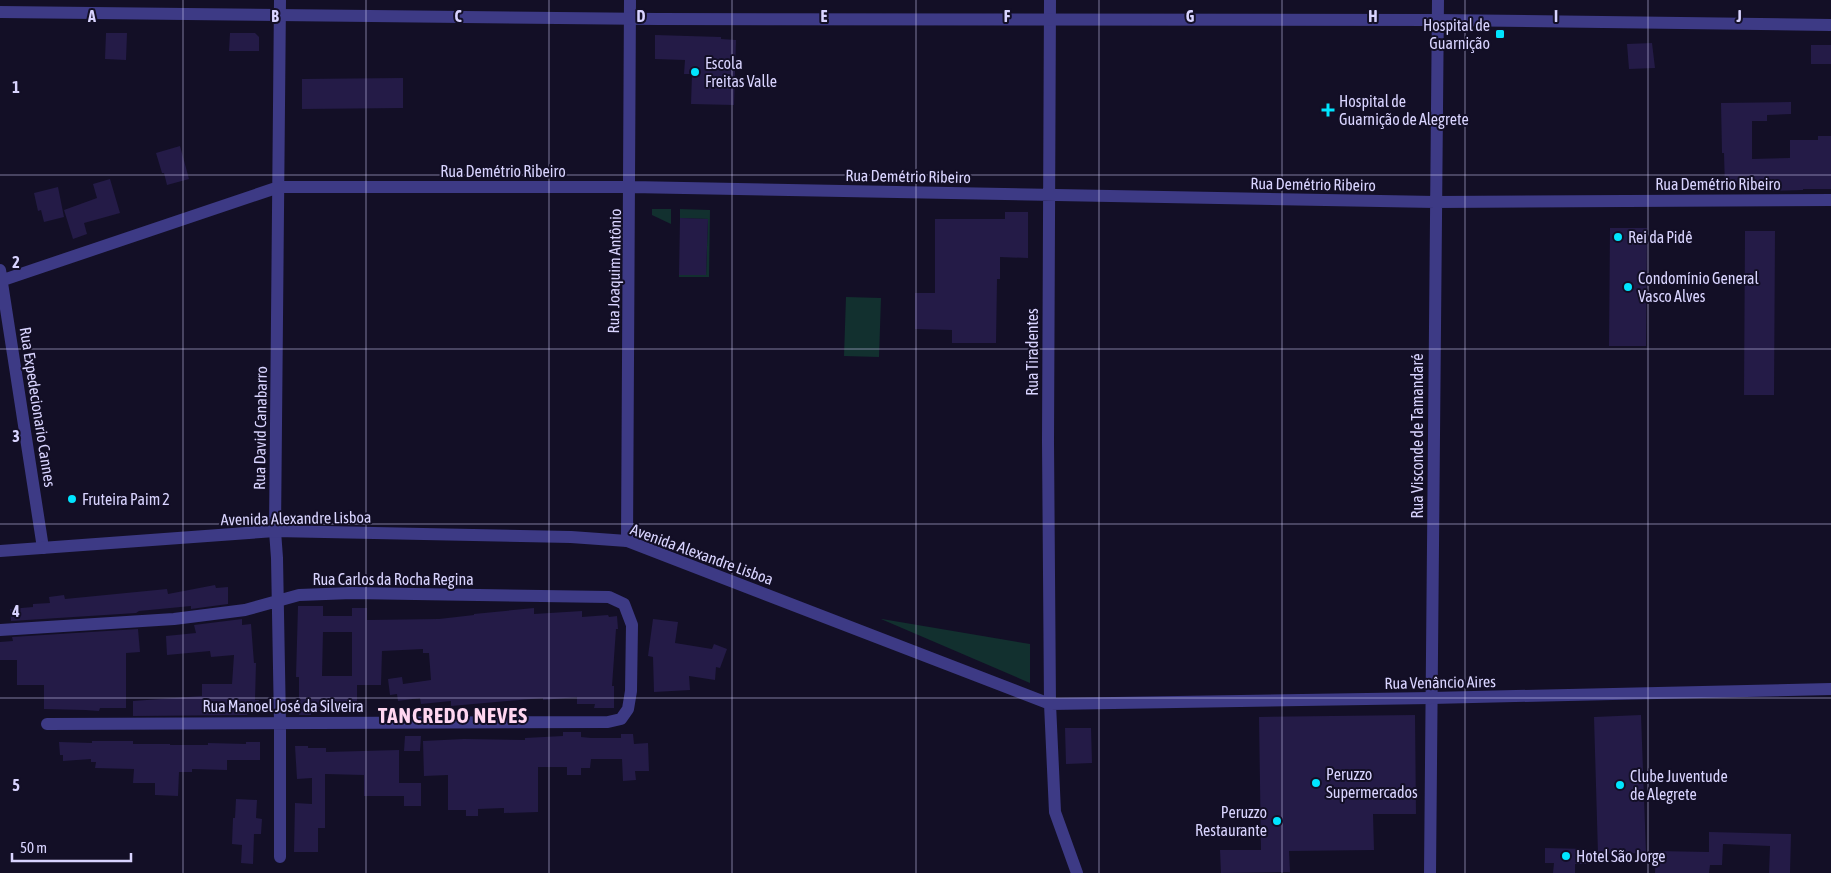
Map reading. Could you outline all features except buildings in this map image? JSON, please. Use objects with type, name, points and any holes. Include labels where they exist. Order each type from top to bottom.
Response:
[{"type":"street","name":"Rua David Canabarro","points":[[280,0],[275,531],[280,723],[280,857]]},
{"type":"street","name":"Rua Joaquim Antônio","points":[[628,541],[631,187],[630,0]]},
{"type":"street","name":"Rua Tiradentes","points":[[1050,0],[1048,195],[1050,704]]},
{"type":"street","name":"Rua Visconde de Tamandaré","points":[[1430,873],[1438,0]]},
{"type":"street","points":[[0,12],[630,18],[1438,20],[1831,25]]},
{"type":"street","name":"Rua Demétrio Ribeiro","points":[[1,277],[279,187],[631,187],[1435,202],[1831,200]]},
{"type":"street","name":"Rua Expedecionario Cannes","points":[[1,277],[43,548]]},
{"type":"street","name":"Avenida Alexandre Lisboa","points":[[0,551],[275,531],[571,537],[628,541],[1050,704]]},
{"type":"street","name":"Rua Carlos da Rocha Regina","points":[[0,630],[174,619],[245,610],[299,595],[352,593],[610,597],[624,604],[632,625],[631,691],[628,708],[621,719],[608,722]]},
{"type":"street","name":"Rua Venâncio Aires","points":[[1050,704],[1831,689]]},
{"type":"street","points":[[1050,704],[1055,812],[1077,873]]},
{"type":"street","name":"Rua Manoel José da Silveira","points":[[47,724],[608,722]]},
{"type":"green space","points":[[652,209],[671,209],[671,224],[652,215]]},
{"type":"green space","points":[[680,209],[710,210],[709,277],[679,277],[679,275],[706,275],[708,219],[680,218]]},
{"type":"green space","points":[[846,297],[881,298],[879,357],[844,356]]},
{"type":"green space","points":[[881,619],[1030,644],[1030,683]]},
{"type":"place","name":"Hospital de Guarnição","points":[[1500,34]]},
{"type":"place","name":"Escola Freitas Valle","points":[[695,72]]},
{"type":"place","name":"Hospital de Guarnição de Alegrete","points":[[1328,110]]},
{"type":"place","name":"Rei da Pidê","points":[[1618,237]]},
{"type":"place","name":"Condomínio General Vasco Alves","points":[[1628,287]]},
{"type":"place","name":"Fruteira Paim 2","points":[[72,499]]},
{"type":"place","name":"Peruzzo Supermercados","points":[[1316,783]]},
{"type":"place","name":"Clube Juventude de Alegrete","points":[[1620,785]]},
{"type":"place","name":"Peruzzo Restaurante","points":[[1277,821]]},
{"type":"place","name":"Hotel São Jorge","points":[[1566,856]]},
{"type":"district","name":"TANCREDO NEVES","points":[[453,715]]}]
